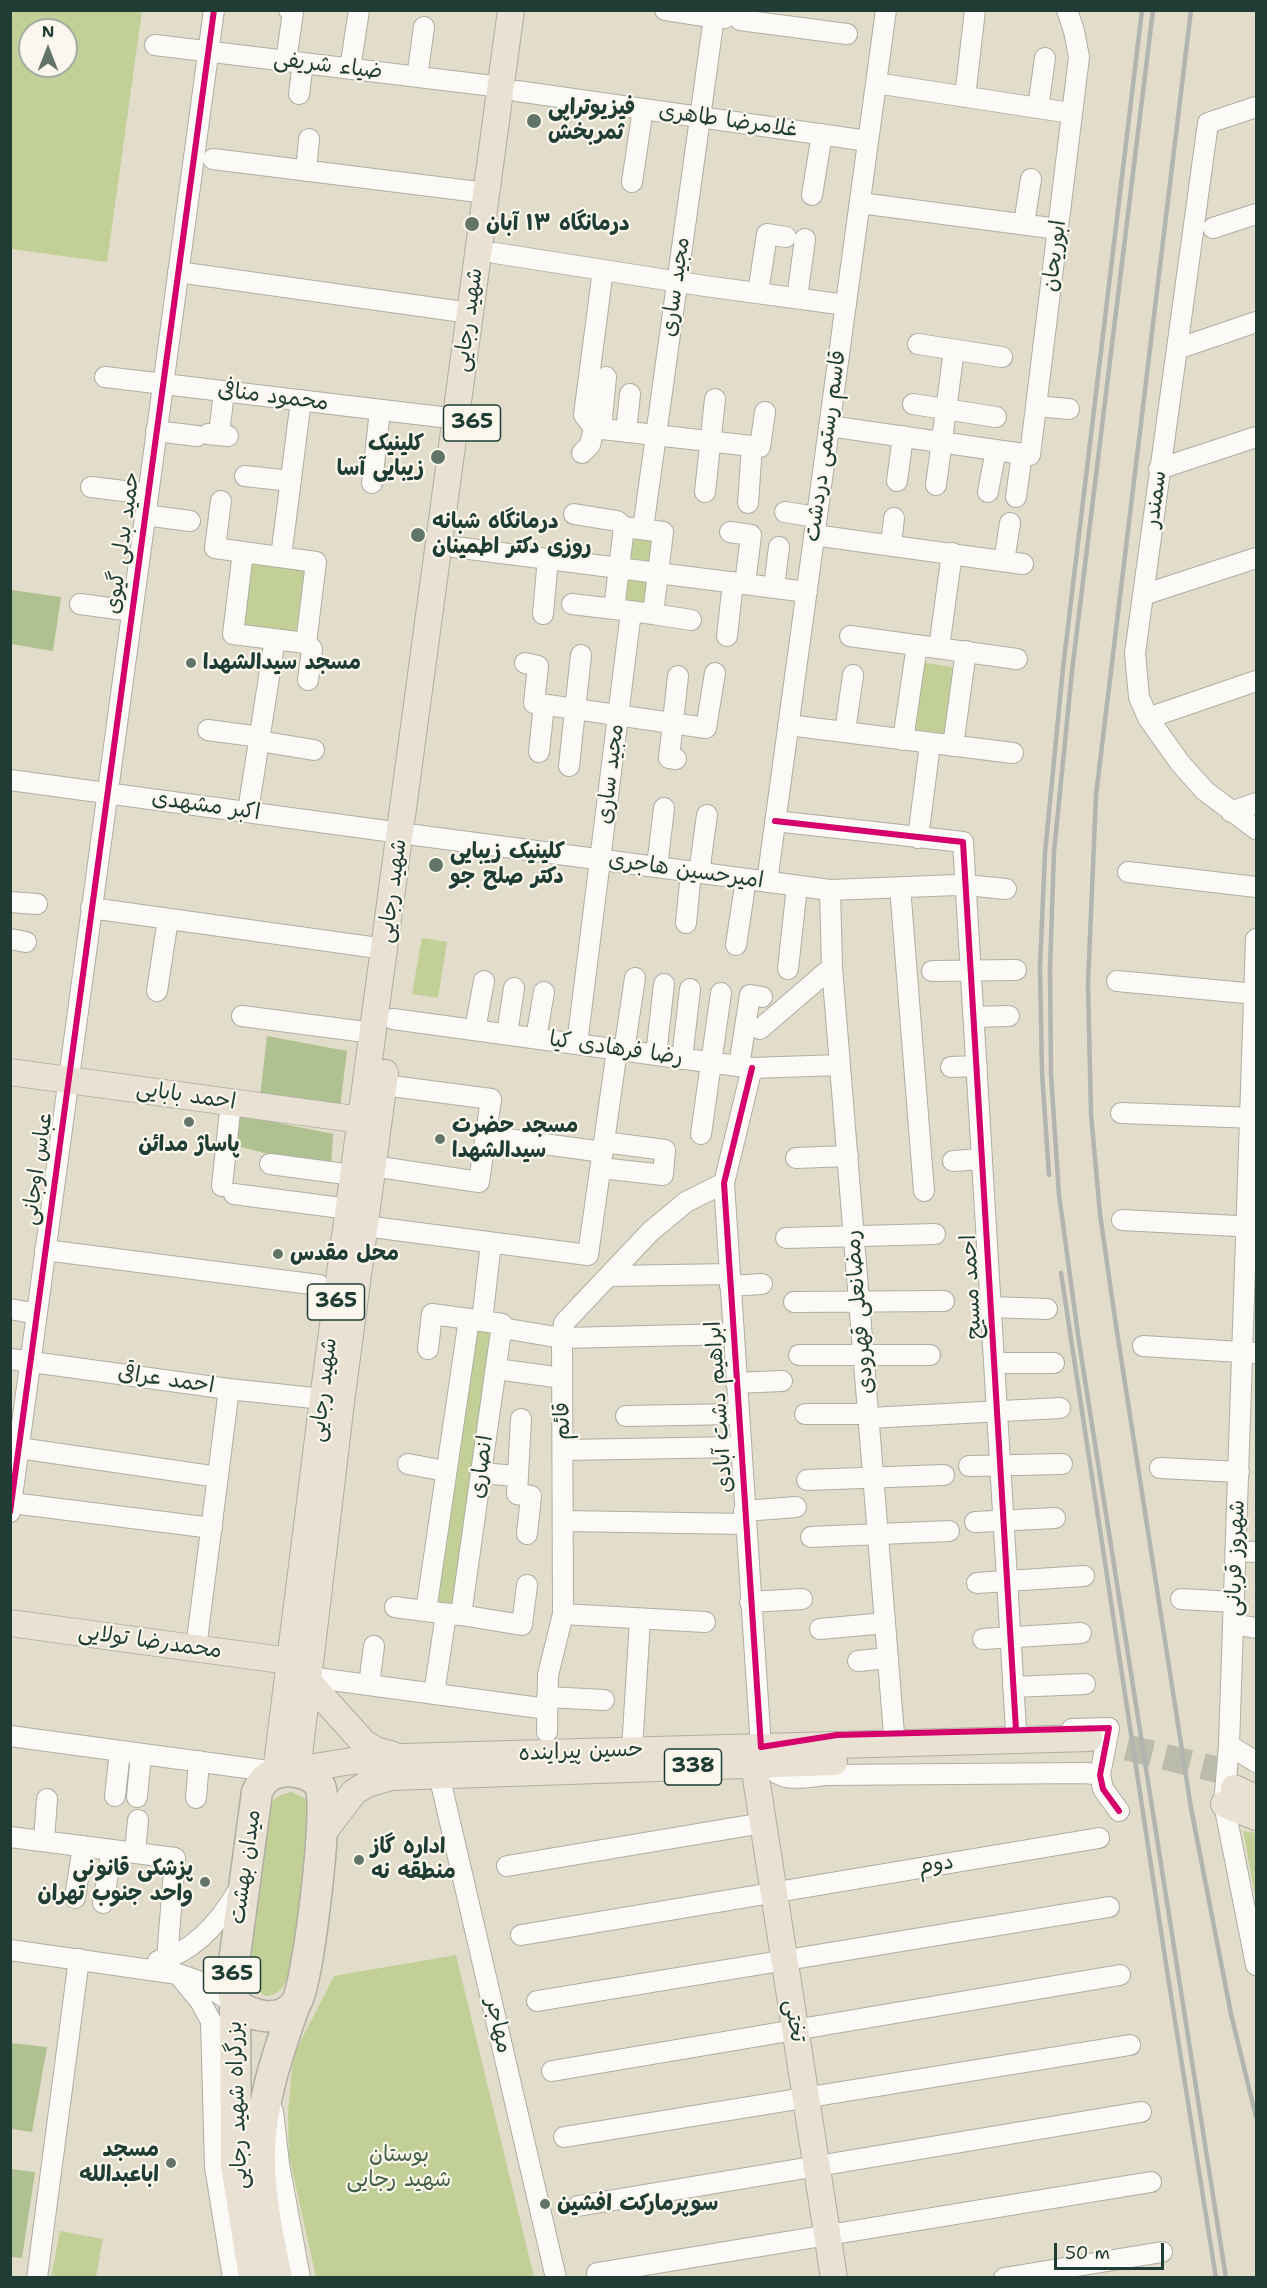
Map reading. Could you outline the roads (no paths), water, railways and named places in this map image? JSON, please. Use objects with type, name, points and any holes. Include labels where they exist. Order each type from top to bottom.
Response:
[{"type":"highway","points":[[289,1771],[313,1778],[320,1785],[323,1795],[322,1834],[307,1959],[304,1980],[295,2004]]},
{"type":"highway","name":"میدان بهشت","points":[[235,2004],[232,1977],[257,1792],[264,1778],[289,1771]]},
{"type":"highway","name":"365","points":[[235,2004],[253,2014],[269,2016],[284,2014],[295,2004]]},
{"type":"highway","name":"بزرگراه شهید رجایی","points":[[235,2004],[224,2049],[236,2165],[254,2277]]},
{"type":"highway","name":"بزرگراه شهید رجایی","points":[[277,2277],[264,2208],[260,2164],[266,2101],[295,2004]]},
{"type":"highway","points":[[224,2049],[254,2025],[272,2026],[278,2057]]},
{"type":"main road","name":"شهید رجایی","points":[[370,1121],[384,1085],[385,949],[408,834],[454,547],[495,253],[509,89],[511,10]]},
{"type":"main road","name":"شهید رجایی","points":[[289,1771],[289,1661],[332,1400],[383,1026],[486,193],[528,10]]},
{"type":"main road","name":"احمد بابایی","points":[[10,1072],[370,1121]]},
{"type":"main road","name":"شهید رجایی","points":[[289,1771],[308,1679],[332,1400]]},
{"type":"main road","name":"محمدرضا تولایی","points":[[10,1623],[289,1661]]},
{"type":"main road","points":[[308,1679],[363,1743],[376,1750],[402,1757]]},
{"type":"main road","name":"حسین پیراینده","points":[[322,1834],[354,1792],[367,1784],[391,1777],[761,1759],[1096,1749]]},
{"type":"main road","name":"حسین پیراینده","points":[[289,1771],[352,1761],[402,1757],[632,1750],[761,1759]]},
{"type":"main road","name":"تختی","points":[[761,1759],[763,1823],[834,2277]]},
{"type":"main road","points":[[352,1761],[337,1770],[335,1779],[338,1786],[345,1790],[367,1784]]},
{"type":"main road","points":[[1244,1785],[1257,1817]]},
{"type":"street","points":[[289,10],[293,12],[294,62],[299,94]]},
{"type":"street","points":[[351,69],[359,10]]},
{"type":"street","points":[[665,10],[741,15],[847,34]]},
{"type":"street","name":"قاسم رستمی دردشت","points":[[767,882],[886,10]]},
{"type":"street","points":[[965,97],[975,10]]},
{"type":"street","name":"حمید بدلی گیوی","points":[[68,1080],[208,52],[208,11]]},
{"type":"street","name":"ابوریحان","points":[[1016,497],[1036,406],[1079,57],[1074,32],[1066,11]]},
{"type":"street","name":"مجید ساری","points":[[577,1044],[618,716],[622,610],[619,567],[634,528],[656,435],[700,117],[702,14]]},
{"type":"street","points":[[417,77],[424,27]]},
{"type":"street","name":"ضیاء شریفی","points":[[155,45],[509,89]]},
{"type":"street","points":[[1038,108],[1045,58]]},
{"type":"street","points":[[876,83],[1064,112]]},
{"type":"street","name":"غلامرضا طاهری","points":[[509,89],[868,141]]},
{"type":"street","name":"سمندر","points":[[1257,107],[1208,123],[1135,653],[1139,697],[1148,718],[1180,763],[1205,791],[1257,829]]},
{"type":"street","points":[[632,182],[643,109]]},
{"type":"street","points":[[812,195],[822,134]]},
{"type":"street","points":[[306,171],[309,139]]},
{"type":"street","points":[[213,159],[486,193]]},
{"type":"street","points":[[1024,224],[1030,179]]},
{"type":"street","points":[[860,203],[1058,229]]},
{"type":"street","points":[[1213,228],[1257,214]]},
{"type":"street","points":[[758,293],[767,234],[796,238],[797,298]]},
{"type":"street","points":[[495,253],[677,282],[846,305]]},
{"type":"street","points":[[603,270],[584,415],[598,428],[756,446]]},
{"type":"street","points":[[178,272],[470,313]]},
{"type":"street","points":[[1177,349],[1257,322]]},
{"type":"street","points":[[918,344],[1002,357]]},
{"type":"street","points":[[936,485],[954,350]]},
{"type":"street","name":"محمود منافی","points":[[105,377],[441,417]]},
{"type":"street","points":[[582,453],[590,445],[598,428],[606,377]]},
{"type":"street","points":[[156,432],[228,436],[219,435],[224,391]]},
{"type":"street","points":[[626,432],[630,394]]},
{"type":"street","points":[[705,492],[715,399]]},
{"type":"street","points":[[281,557],[301,400]]},
{"type":"street","points":[[913,404],[996,417]]},
{"type":"street","points":[[1036,406],[1069,409]]},
{"type":"street","points":[[372,483],[380,410]]},
{"type":"street","points":[[748,503],[756,446],[765,412]]},
{"type":"street","points":[[829,426],[1026,454]]},
{"type":"street","points":[[897,481],[903,436]]},
{"type":"street","points":[[1159,470],[1257,437]]},
{"type":"street","points":[[988,492],[996,450]]},
{"type":"street","points":[[245,476],[291,481]]},
{"type":"street","points":[[91,487],[148,494]]},
{"type":"street","points":[[221,501],[215,548],[316,562],[306,643]]},
{"type":"street","points":[[785,512],[815,526],[891,545],[1014,562],[1010,523]]},
{"type":"street","points":[[574,514],[617,521],[634,528],[663,532],[653,615]]},
{"type":"street","points":[[145,515],[190,521]]},
{"type":"street","points":[[891,545],[894,518]]},
{"type":"street","points":[[727,636],[751,535],[730,532]]},
{"type":"street","points":[[454,547],[807,591]]},
{"type":"street","points":[[774,587],[780,547]]},
{"type":"street","points":[[243,552],[233,634],[306,643],[312,649],[308,680]]},
{"type":"street","points":[[939,648],[952,553]]},
{"type":"street","points":[[543,614],[548,558]]},
{"type":"street","points":[[1143,595],[1257,558]]},
{"type":"street","points":[[80,604],[132,611]]},
{"type":"street","points":[[572,604],[691,620]]},
{"type":"street","points":[[850,636],[1017,659]]},
{"type":"street","points":[[248,812],[275,639]]},
{"type":"street","points":[[903,740],[917,645]]},
{"type":"street","points":[[953,746],[966,651]]},
{"type":"street","points":[[569,766],[581,655]]},
{"type":"street","points":[[525,663],[538,666],[539,752]]},
{"type":"street","points":[[539,704],[706,728],[715,673]]},
{"type":"street","points":[[845,732],[852,675]]},
{"type":"street","points":[[676,759],[669,758],[678,676]]},
{"type":"street","points":[[1148,718],[1257,681]]},
{"type":"street","points":[[788,725],[1013,753]]},
{"type":"street","points":[[208,730],[314,750]]},
{"type":"street","points":[[775,821],[918,838],[930,744]]},
{"type":"street","name":"اکبر مشهدی","points":[[10,780],[408,834]]},
{"type":"street","points":[[1231,812],[1257,803]]},
{"type":"street","points":[[657,867],[664,808]]},
{"type":"street","points":[[686,923],[707,815]]},
{"type":"street","name":"امیرحسین هاجری","points":[[408,834],[830,890],[962,885],[1006,889]]},
{"type":"street","name":"احمد مسیح","points":[[918,838],[963,842],[962,885],[971,970],[1016,1730]]},
{"type":"street","points":[[1128,872],[1257,887]]},
{"type":"street","points":[[736,945],[746,879]]},
{"type":"street","points":[[788,969],[797,886]]},
{"type":"street","points":[[900,887],[924,1191]]},
{"type":"street","name":"رمضانعلی قهرودی","points":[[830,890],[832,967],[894,1734]]},
{"type":"street","points":[[10,902],[37,904]]},
{"type":"street","points":[[91,908],[385,949]]},
{"type":"street","points":[[158,991],[168,919]]},
{"type":"street","name":"شهروز قربانی","points":[[1257,939],[1250,1353],[1244,1480],[1236,1551],[1229,1745],[1244,1785],[1257,1965]]},
{"type":"street","points":[[760,1029],[832,967]]},
{"type":"street","points":[[932,971],[1016,970]]},
{"type":"street","points":[[231,1102],[228,1190],[491,1243],[588,1255],[602,1154],[635,978]]},
{"type":"street","points":[[475,1030],[484,981]]},
{"type":"street","points":[[1117,981],[1256,994]]},
{"type":"street","points":[[656,1055],[664,984]]},
{"type":"street","points":[[507,1034],[514,988]]},
{"type":"street","points":[[682,1059],[690,989]]},
{"type":"street","points":[[536,1038],[544,992]]},
{"type":"street","points":[[701,1134],[722,993]]},
{"type":"street","name":"ابراهیم دشت آبادی","points":[[761,1759],[724,1183],[745,1067],[750,995],[762,997]]},
{"type":"street","name":"رضا فرهادی کیا","points":[[242,1016],[475,1030],[745,1067],[840,1065]]},
{"type":"street","points":[[974,1017],[1009,1016]]},
{"type":"street","points":[[951,1067],[977,1066]]},
{"type":"street","name":"عباس اوجانی","points":[[11,1508],[68,1080]]},
{"type":"street","points":[[270,1164],[478,1182],[491,1099],[384,1085]]},
{"type":"street","points":[[1122,1113],[1254,1118]]},
{"type":"street","points":[[485,1136],[602,1154]]},
{"type":"street","points":[[796,1158],[848,1156]]},
{"type":"street","points":[[953,1161],[982,1159]]},
{"type":"street","name":"قائم","points":[[547,1732],[548,1675],[563,1614],[562,1338],[564,1323],[650,1232],[686,1202],[724,1183]]},
{"type":"street","points":[[1122,1220],[1252,1226]]},
{"type":"street","points":[[786,1238],[935,1234]]},
{"type":"street","name":"انصاری","points":[[434,1694],[444,1613],[446,1471],[491,1243]]},
{"type":"street","points":[[45,1250],[319,1285]]},
{"type":"street","points":[[610,1276],[730,1280],[762,1284]]},
{"type":"street","points":[[794,1302],[944,1301]]},
{"type":"street","points":[[991,1307],[1047,1309]]},
{"type":"street","points":[[10,1309],[37,1314]]},
{"type":"street","points":[[428,1349],[432,1314],[502,1324],[502,1328],[562,1338],[733,1334]]},
{"type":"street","name":"انصاری","points":[[444,1613],[481,1473],[502,1328]]},
{"type":"street","points":[[1143,1346],[1250,1353]]},
{"type":"street","points":[[799,1355],[930,1355]]},
{"type":"street","name":"احمد عراقی","points":[[10,1359],[229,1389],[332,1400]]},
{"type":"street","points":[[994,1363],[1054,1363]]},
{"type":"street","points":[[496,1369],[562,1378]]},
{"type":"street","points":[[736,1383],[782,1381]]},
{"type":"street","points":[[196,1648],[229,1389]]},
{"type":"street","points":[[805,1414],[869,1416],[1060,1408]]},
{"type":"street","points":[[626,1416],[738,1414]]},
{"type":"street","points":[[521,1419],[516,1476],[517,1494],[531,1496],[528,1534]]},
{"type":"street","points":[[564,1450],[740,1447]]},
{"type":"street","points":[[19,1448],[218,1478]]},
{"type":"street","points":[[408,1464],[446,1471]]},
{"type":"street","points":[[969,1466],[1062,1464]]},
{"type":"street","points":[[1160,1468],[1244,1480]]},
{"type":"street","points":[[481,1473],[516,1476]]},
{"type":"street","points":[[807,1480],[944,1475]]},
{"type":"street","points":[[564,1521],[745,1517],[796,1507]]},
{"type":"street","points":[[11,1508],[212,1528]]},
{"type":"street","points":[[975,1522],[1055,1518]]},
{"type":"street","points":[[811,1537],[949,1531]]},
{"type":"street","points":[[1236,1551],[1257,1552]]},
{"type":"street","points":[[977,1583],[1084,1576]]},
{"type":"street","points":[[395,1606],[522,1625],[528,1585]]},
{"type":"street","points":[[750,1602],[802,1599]]},
{"type":"street","points":[[1181,1599],[1234,1602]]},
{"type":"street","points":[[563,1614],[705,1622]]},
{"type":"street","points":[[632,1750],[640,1620]]},
{"type":"street","points":[[820,1629],[885,1623]]},
{"type":"street","points":[[1233,1624],[1257,1628]]},
{"type":"street","points":[[983,1639],[1081,1633]]},
{"type":"street","points":[[369,1685],[374,1646]]},
{"type":"street","points":[[858,1661],[888,1658]]},
{"type":"street","points":[[308,1679],[434,1694],[547,1703],[604,1700]]},
{"type":"street","points":[[1013,1687],[1085,1684]]},
{"type":"street","points":[[761,1759],[837,1735],[1016,1730],[1096,1749],[1103,1789],[1119,1810]]},
{"type":"street","points":[[10,1736],[289,1771]]},
{"type":"street","points":[[1229,1745],[1244,1785]]},
{"type":"street","points":[[116,1796],[120,1751]]},
{"type":"street","points":[[137,1797],[141,1754]]},
{"type":"street","points":[[196,1798],[199,1761]]},
{"type":"street","name":"مهاجر","points":[[440,1775],[556,2277]]},
{"type":"street","points":[[44,1841],[47,1799]]},
{"type":"street","points":[[135,1853],[138,1820]]},
{"type":"street","points":[[507,1866],[763,1823]]},
{"type":"street","points":[[10,1837],[175,1858],[173,1966],[200,2001],[224,2049],[212,2101],[215,2167],[233,2277]]},
{"type":"street","name":"دوم","points":[[521,1935],[1099,1838]]},
{"type":"street","points":[[75,1898],[82,1846]]},
{"type":"street","points":[[103,1903],[111,1850]]},
{"type":"street","points":[[173,1966],[210,1929],[229,1906],[244,1878]]},
{"type":"street","points":[[537,2001],[1109,1907]]},
{"type":"street","points":[[10,1950],[134,1967],[173,1966],[235,2004]]},
{"type":"street","points":[[38,2277],[79,1959]]},
{"type":"street","points":[[552,2071],[1120,1975]]},
{"type":"street","points":[[564,2137],[1130,2045]]},
{"type":"street","points":[[278,2057],[273,2111],[279,2164],[300,2277]]},
{"type":"street","points":[[578,2206],[1141,2112]]},
{"type":"street","points":[[597,2273],[1151,2182]]},
{"type":"street","points":[[1004,2277],[1162,2252]]},
{"type":"tunnel","points":[[1089,1738],[1238,1775]]},
{"type":"railway","points":[[1049,1175],[1042,1073],[1040,967],[1045,853],[1063,668],[1142,10]]},
{"type":"railway","points":[[1153,10],[1072,671],[1054,852],[1050,968],[1051,1074],[1059,1195],[1079,1342],[1226,2278]]},
{"type":"railway","points":[[1191,10],[1096,795],[1088,984],[1091,1114],[1100,1214],[1115,1319],[1191,1808],[1231,2014],[1256,2117]]},
{"type":"railway","points":[[1061,1273],[1216,2278]]},
{"type":"place","name":"فیزیوتراپی ثمربخش","points":[[534,121]]},
{"type":"place","name":"درمانگاه ۱۳ آبان","points":[[472,224]]},
{"type":"place","name":"کلینیک زیبایی آسا","points":[[438,457]]},
{"type":"place","name":"درمانگاه شبانه روزی دکتر اطمینان","points":[[418,535]]},
{"type":"place","name":"مسجد سیدالشهدا","points":[[191,663]]},
{"type":"place","name":"کلینیک زیبایی دکتر صلح جو","points":[[436,865]]},
{"type":"place","name":"پاساژ مدائن","points":[[189,1122]]},
{"type":"place","name":"مسجد حضرت سیدالشهدا","points":[[440,1139]]},
{"type":"place","name":"محل مقدس","points":[[278,1254]]},
{"type":"place","name":"اداره گاز منطقه نه","points":[[359,1860]]},
{"type":"place","name":"پزشکی قانونی واحد جنوب تهران","points":[[205,1882]]},
{"type":"place","name":"مسجد اباعبدالله","points":[[171,2163]]},
{"type":"place","name":"سوپرمارکت افشین","points":[[545,2204]]},
{"type":"park label","name":"بوستان شهید رجایی","points":[[399,2168]]}]
